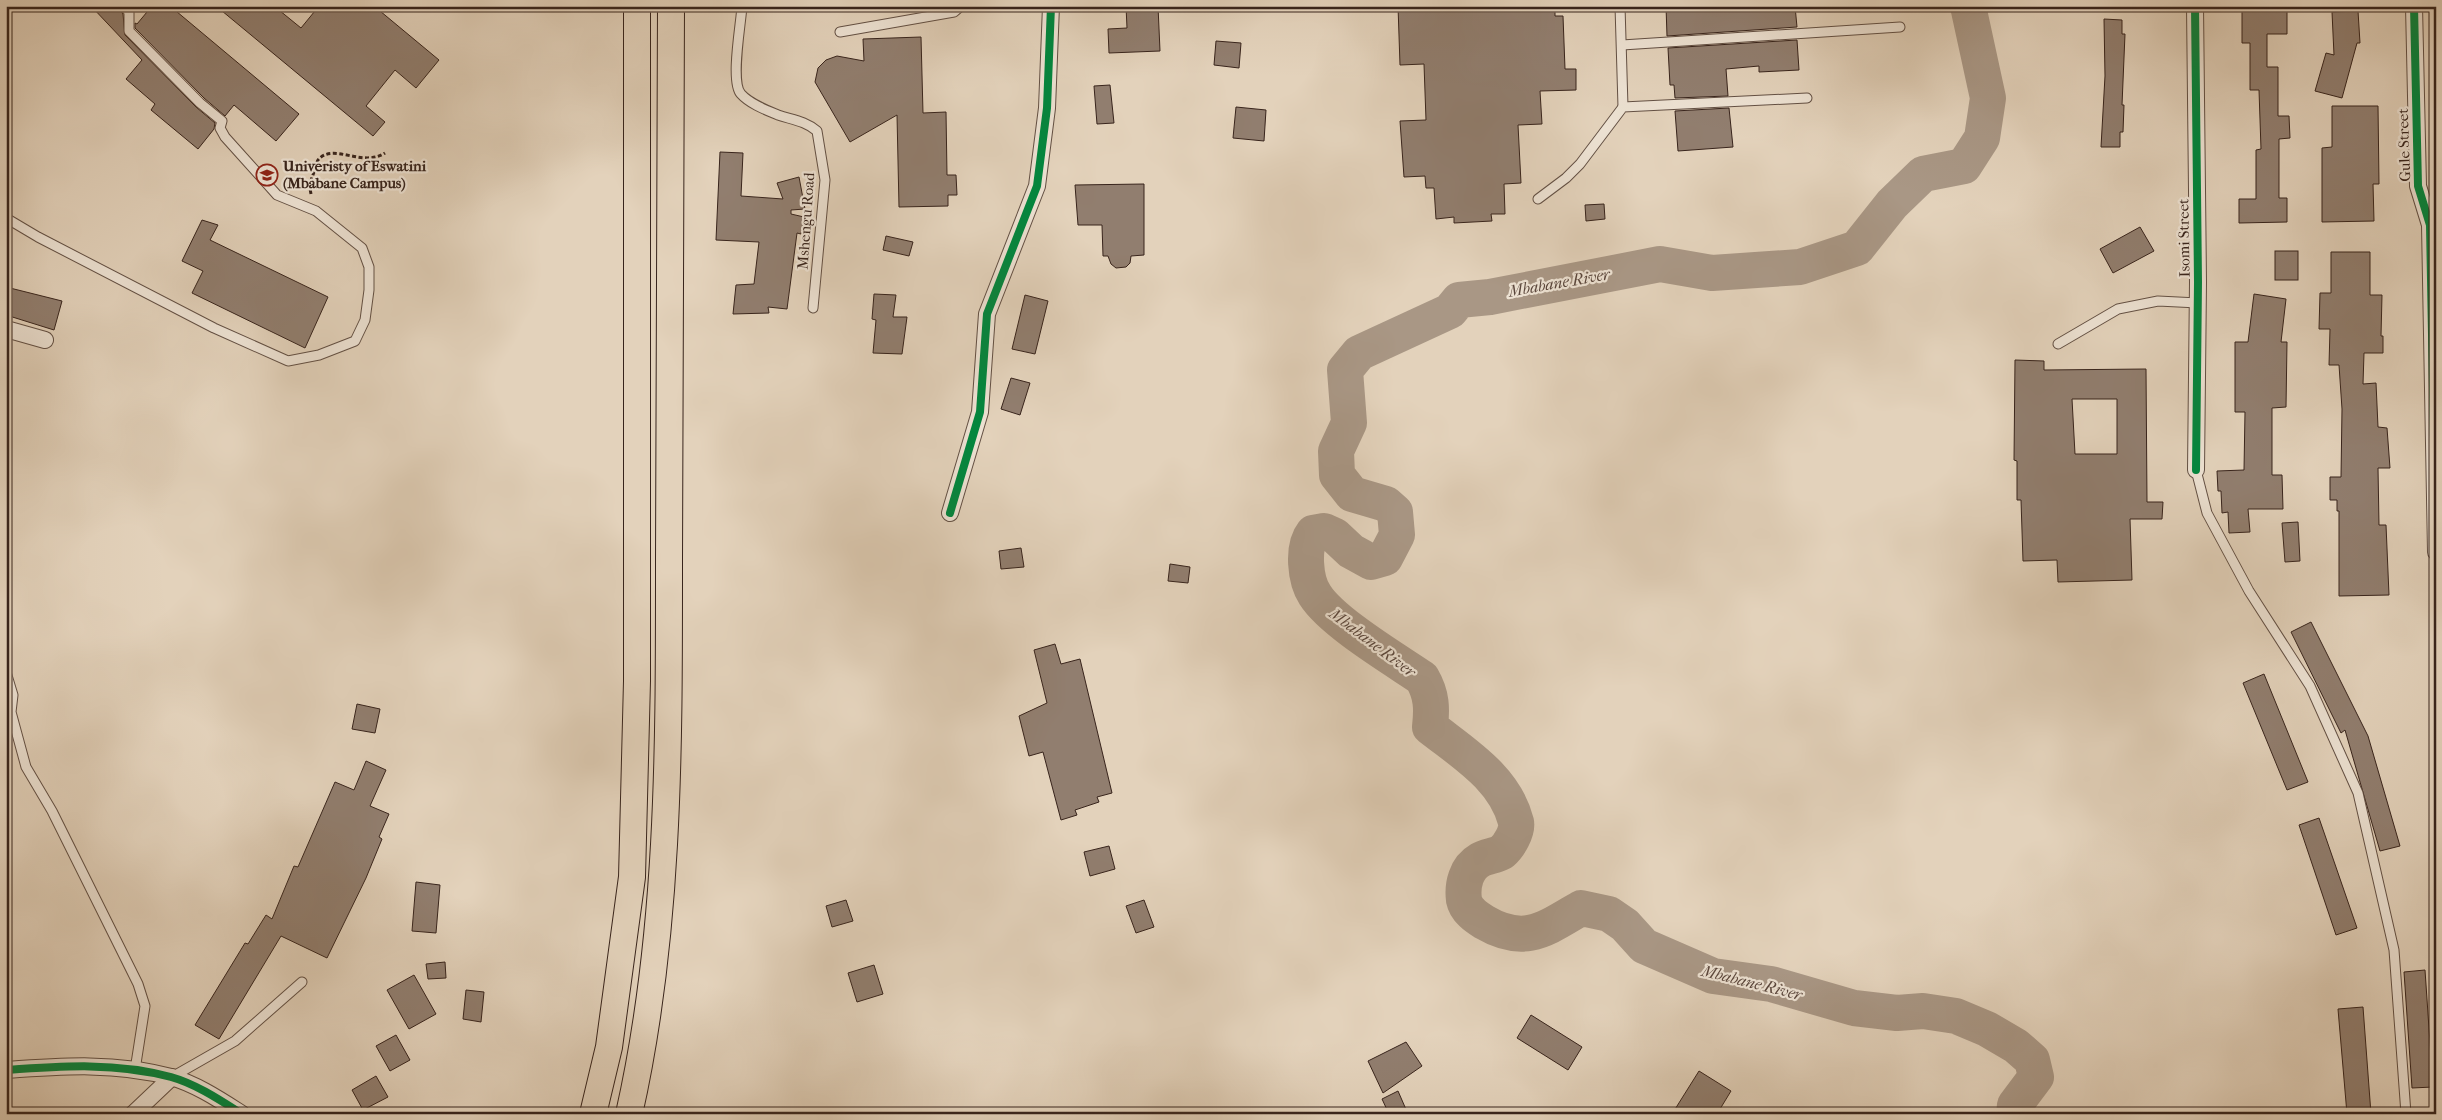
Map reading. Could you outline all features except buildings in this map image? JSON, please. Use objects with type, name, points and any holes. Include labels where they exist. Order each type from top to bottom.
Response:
[{"type":"main road","points":[[593,1114],[609,1046],[632,877],[637,681],[637,6]]},
{"type":"main road","points":[[629,1114],[642,1055],[664,876],[669,670],[671,6]]},
{"type":"street","points":[[950,513],[980,412],[987,314],[1037,186],[1047,108],[1051,6]]},
{"type":"street","name":"Isomi Street","points":[[2195,6],[2198,303],[2196,470]]},
{"type":"street","name":"Gule Street","points":[[2414,6],[2418,186],[2433,228],[2436,552]]},
{"type":"street","points":[[6,329],[45,340]]},
{"type":"street","points":[[6,1070],[84,1065],[135,1070],[172,1077],[212,1095],[242,1114]]},
{"type":"street","points":[[133,1114],[172,1077]]},
{"type":"lane","points":[[6,218],[38,237],[214,328],[288,361],[318,355],[356,341],[365,320],[369,290],[369,266],[362,248],[316,212],[276,195],[225,137],[220,128],[222,121],[200,103],[129,31],[129,12],[124,6]]},
{"type":"lane","name":"Mshengu Road","points":[[742,6],[736,80],[741,94],[779,115],[808,124],[817,132],[825,180],[813,308]]},
{"type":"lane","points":[[840,32],[954,12],[962,6]]},
{"type":"lane","points":[[1538,199],[1566,178],[1580,164],[1623,107],[1620,6]]},
{"type":"lane","points":[[1622,45],[1900,27]]},
{"type":"lane","points":[[1623,107],[1807,98]]},
{"type":"lane","points":[[2058,344],[2118,309],[2158,301],[2198,303]]},
{"type":"lane","points":[[2196,470],[2207,513],[2249,591],[2310,686],[2358,793],[2394,950],[2406,1114]]},
{"type":"lane","points":[[6,672],[13,695],[11,712],[26,767],[52,811],[138,984],[145,1006],[135,1070]]},
{"type":"lane","points":[[172,1077],[235,1041],[302,982]]},
{"type":"path","points":[[316,212],[309,188],[317,161],[328,154],[339,153],[359,158],[376,158],[385,153]]},
{"type":"waterway","name":"Mbabane River","points":[[1968,6],[1988,98],[1982,138],[1964,166],[1923,174],[1892,204],[1857,248],[1800,267],[1712,273],[1660,264],[1490,297],[1459,300],[1450,311],[1359,353],[1345,370],[1349,423],[1336,451],[1337,475],[1352,494],[1386,504],[1395,512],[1397,535],[1385,558],[1371,562],[1351,551],[1335,536],[1324,531],[1313,533],[1307,546],[1306,564],[1312,589],[1323,606],[1364,640],[1422,678],[1428,690],[1430,702],[1430,727],[1469,757],[1493,779],[1503,792],[1510,806],[1516,822],[1514,834],[1510,842],[1502,852],[1475,863],[1466,877],[1464,900],[1469,910],[1484,922],[1498,929],[1523,934],[1545,928],[1581,908],[1609,914],[1625,925],[1644,946],[1713,976],[1771,984],[1854,1008],[1897,1013],[1923,1011],[1956,1016],[1987,1029],[2016,1046],[2032,1060],[2036,1077],[2015,1105],[2014,1114]]},
{"type":"cycle path","points":[[950,513],[980,412],[987,314],[1037,186],[1047,108],[1051,6]]},
{"type":"cycle path","points":[[2195,6],[2198,282],[2196,470]]},
{"type":"cycle path","points":[[2414,6],[2418,186],[2430,225],[2436,552]]},
{"type":"cycle path","points":[[6,1070],[89,1066],[150,1072],[190,1084],[242,1114]]},
{"type":"place","name":"Univeristy of Eswatini (Mbabane Campus)","points":[[267,175]]}]
